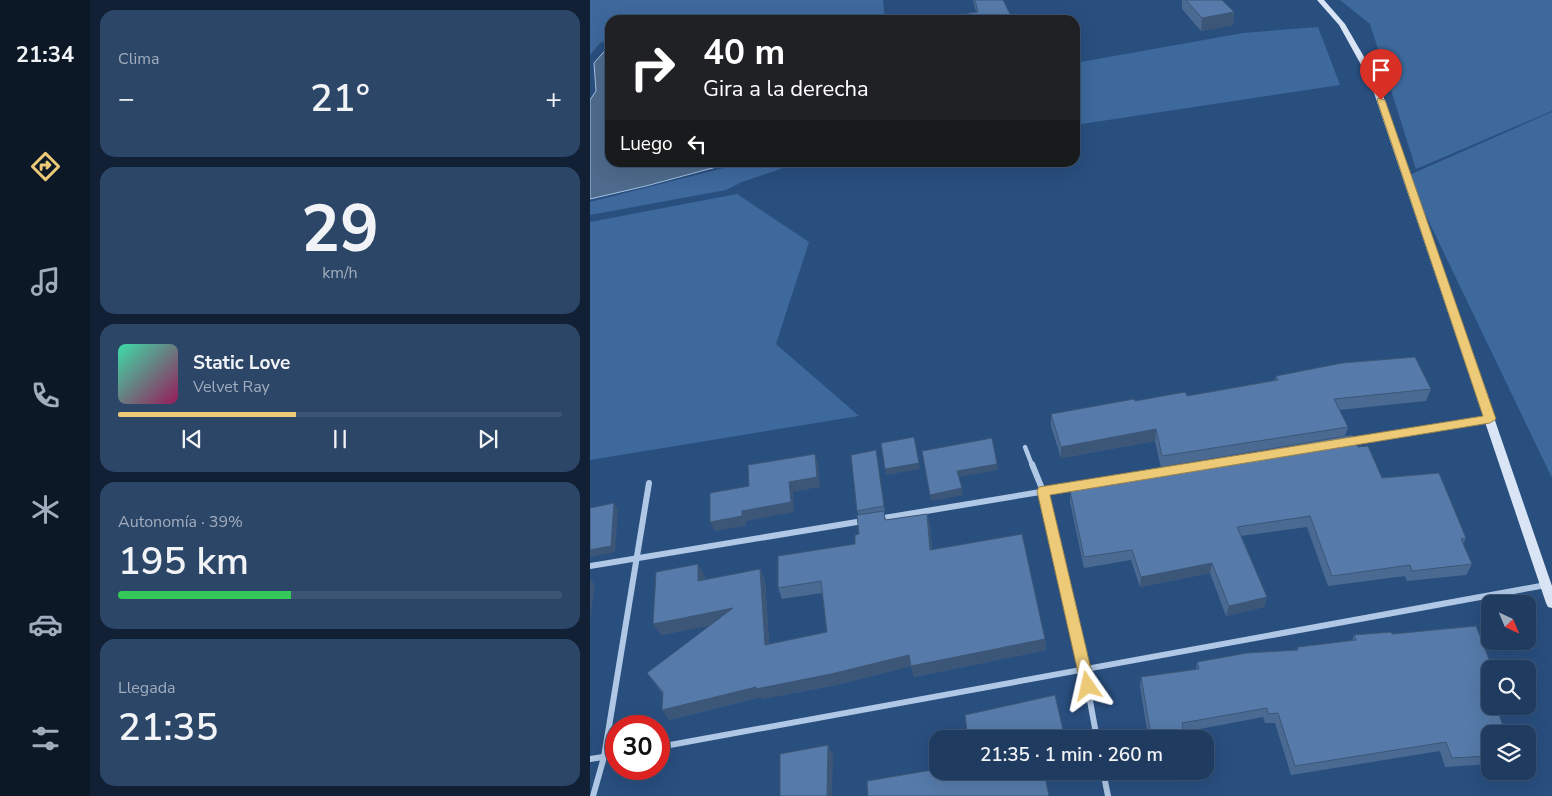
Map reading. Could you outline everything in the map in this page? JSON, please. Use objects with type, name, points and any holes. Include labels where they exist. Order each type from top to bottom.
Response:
[{"type":"main road","points":[[1320,0],[1342,24],[1374,81],[1552,603]]},
{"type":"street","points":[[1344,442],[1490,419]]},
{"type":"street","points":[[1025,447],[1043,491],[1084,668],[1095,730]]},
{"type":"street","points":[[590,566],[1169,471]]},
{"type":"street","points":[[593,796],[604,757],[649,483]]},
{"type":"street","points":[[670,745],[1546,585]]},
{"type":"street","points":[[590,759],[604,757]]},
{"type":"street","points":[[1105,780],[1108,796]]},
{"type":"shaded area","points":[[590,0],[883,0],[884,15],[605,15],[605,42],[600,43],[590,55]]},
{"type":"shaded area","points":[[1340,0],[1552,0],[1552,111],[1416,169],[1370,24]]},
{"type":"shaded area","points":[[1318,27],[1340,85],[1080,124],[1080,62],[1243,33]]},
{"type":"shaded area","points":[[605,51],[605,167],[716,167],[590,199],[590,100],[596,91],[594,63]]},
{"type":"shaded area","points":[[1552,112],[1552,478],[1407,176]]},
{"type":"shaded area","points":[[727,167],[786,167],[742,182],[726,190],[590,215],[590,202]]},
{"type":"shaded area","points":[[737,194],[809,242],[776,344],[859,416],[590,460],[590,222]]},
{"type":"building","points":[[975,0],[1003,0],[1010,15],[956,15],[978,12]]},
{"type":"building","points":[[1186,0],[1222,0],[1234,12],[1202,18]]},
{"type":"building","points":[[1415,357],[1431,389],[1334,399],[1348,427],[1162,456],[1156,429],[1061,447],[1051,414],[1185,392],[1187,396],[1278,380],[1276,376],[1342,363]]},
{"type":"building","points":[[1352,435],[1358,447],[1368,446],[1382,478],[1439,473],[1466,538],[1461,539],[1472,564],[1412,571],[1410,565],[1332,576],[1310,516],[1237,527],[1267,597],[1229,606],[1212,563],[1141,577],[1132,550],[1084,557],[1070,491],[1165,471],[1164,467]]},
{"type":"building","points":[[914,437],[919,463],[885,469],[881,443]]},
{"type":"building","points":[[992,438],[997,464],[957,471],[962,488],[930,495],[922,451]]},
{"type":"building","points":[[876,450],[884,506],[857,511],[851,455]]},
{"type":"building","points":[[815,454],[817,477],[789,482],[791,502],[742,511],[742,516],[710,522],[710,493],[749,486],[748,465]]},
{"type":"building","points":[[614,503],[611,546],[590,550],[590,508]]},
{"type":"building","points":[[884,511],[885,520],[927,514],[930,550],[1022,534],[1045,639],[911,666],[909,655],[831,674],[756,689],[756,687],[662,710],[663,692],[647,673],[733,608],[653,624],[656,572],[698,564],[698,581],[760,569],[765,645],[827,632],[821,581],[778,588],[778,556],[855,544],[855,535],[859,534],[857,515]]},
{"type":"building","points":[[1476,626],[1481,639],[1481,650],[1485,650],[1489,660],[1481,660],[1481,715],[1499,715],[1503,725],[1481,725],[1481,756],[1452,758],[1446,742],[1295,766],[1278,713],[1268,714],[1267,708],[1182,723],[1183,730],[1143,730],[1150,729],[1141,677],[1199,669],[1197,662],[1247,653],[1298,650],[1298,647],[1356,640],[1354,635],[1391,632],[1392,634]]},
{"type":"building","points":[[1055,695],[1063,730],[967,730],[965,715]]},
{"type":"building","points":[[828,745],[827,796],[780,796],[780,754]]},
{"type":"building","points":[[929,771],[929,780],[1046,780],[1049,796],[868,796],[867,781]]},
{"type":"route","points":[[1088,686],[1043,491],[1490,419],[1381,100]]}]
